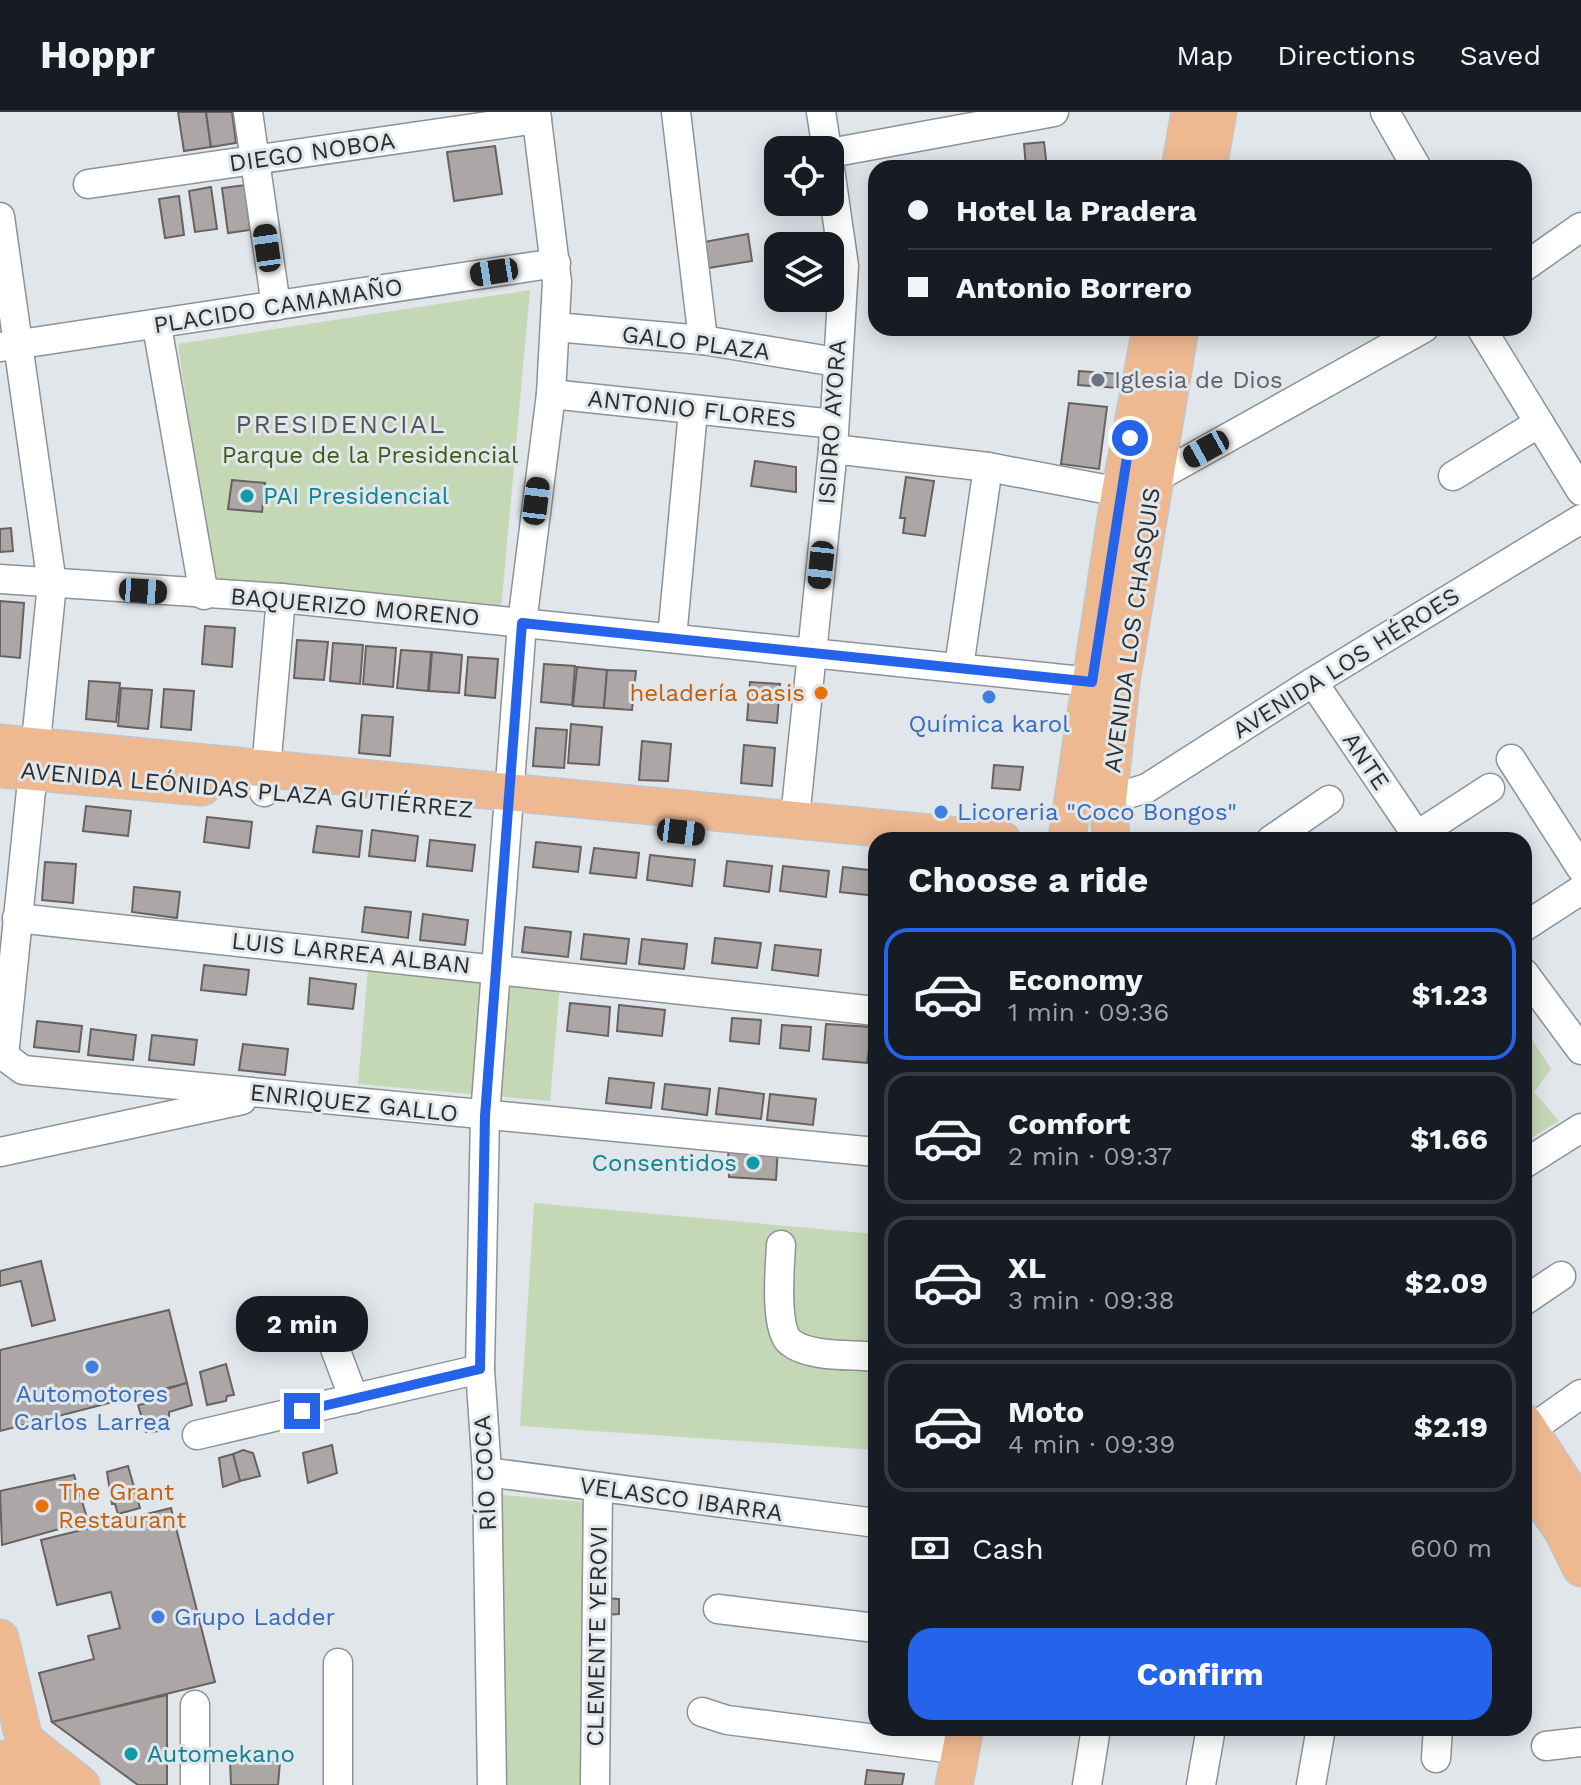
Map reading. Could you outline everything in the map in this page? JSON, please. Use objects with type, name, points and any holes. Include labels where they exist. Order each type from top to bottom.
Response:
[{"type":"main road","points":[[1181,160],[1190,112]]},
{"type":"main road","points":[[1209,160],[1218,112]]},
{"type":"main road","name":"AVENIDA LOS CHASQUIS","points":[[1114,832],[1124,795],[1113,760],[1150,336]]},
{"type":"main road","name":"AVENIDA LOS CHASQUIS","points":[[1067,832],[1092,682],[1136,486],[1178,336]]},
{"type":"main road","name":"AVENIDA LEÓNIDAS PLAZA GUTIÉRREZ","points":[[17,758],[508,801],[795,818],[886,832]]},
{"type":"main road","name":"AVENIDA LEÓNIDAS PLAZA GUTIÉRREZ","points":[[508,801],[710,835],[868,847]]},
{"type":"main road","points":[[1532,1434],[1581,1509]]},
{"type":"main road","points":[[1532,1486],[1563,1531],[1581,1568]]},
{"type":"main road","points":[[0,1638],[14,1751],[5,1785]]},
{"type":"main road","points":[[954,1785],[963,1739]]},
{"type":"main road","points":[[14,1751],[35,1785]]},
{"type":"main road","points":[[14,1751],[81,1785]]},
{"type":"street","points":[[248,112],[276,306]]},
{"type":"street","points":[[676,112],[703,340]]},
{"type":"street","points":[[821,112],[826,136]]},
{"type":"street","points":[[844,149],[1054,112]]},
{"type":"street","points":[[1385,112],[1412,160]]},
{"type":"street","name":"DIEGO NOBOA","points":[[88,184],[536,116]]},
{"type":"street","name":"RÍO COCA","points":[[492,1785],[487,1472],[480,1369],[485,1116],[522,623],[551,394],[555,327],[556,263],[536,116]]},
{"type":"street","name":"ISIDRO AYORA","points":[[795,818],[833,437],[844,266],[837,216]]},
{"type":"street","points":[[0,217],[8,346],[52,584],[17,758],[17,918]]},
{"type":"street","points":[[1532,261],[1581,227]]},
{"type":"street","name":"PLACIDO CAMAMAÑO","points":[[8,346],[157,326],[556,263]]},
{"type":"street","points":[[157,326],[204,595]]},
{"type":"street","name":"GALO PLAZA","points":[[555,327],[703,340],[836,362]]},
{"type":"street","points":[[1136,486],[1409,336]]},
{"type":"street","points":[[1486,336],[1581,491]]},
{"type":"street","name":"ANTONIO FLORES","points":[[551,394],[693,411],[988,467],[1136,486]]},
{"type":"street","points":[[672,638],[693,411]]},
{"type":"street","points":[[1453,476],[1539,423]]},
{"type":"street","points":[[959,667],[988,467]]},
{"type":"street","name":"AVENIDA LOS HÉROES","points":[[1124,795],[1581,519]]},
{"type":"street","name":"BAQUERIZO MORENO","points":[[0,579],[281,598],[1092,682]]},
{"type":"street","points":[[265,780],[281,598]]},
{"type":"street","name":"ANTE","points":[[1313,682],[1414,832]]},
{"type":"street","points":[[1511,759],[1581,868]]},
{"type":"street","points":[[1427,832],[1490,788]]},
{"type":"street","points":[[1283,832],[1329,800]]},
{"type":"street","points":[[1532,922],[1581,890]]},
{"type":"street","name":"LUIS LARREA ALBAN","points":[[17,918],[868,1010]]},
{"type":"street","name":"ENRIQUEZ GALLO","points":[[17,918],[4,1056],[23,1070],[868,1151]]},
{"type":"street","points":[[1532,984],[1581,1050]]},
{"type":"street","points":[[0,1152],[270,1094]]},
{"type":"street","points":[[1532,1159],[1581,1128]]},
{"type":"street","points":[[781,1245],[781,1328],[789,1342],[810,1350],[868,1356]]},
{"type":"street","points":[[1532,1296],[1561,1276]]},
{"type":"street","points":[[322,1314],[354,1399]]},
{"type":"street","points":[[197,1435],[480,1369]]},
{"type":"street","points":[[1532,1423],[1581,1394]]},
{"type":"street","name":"VELASCO IBARRA","points":[[487,1472],[868,1522]]},
{"type":"street","name":"CLEMENTE YEROVI","points":[[595,1785],[598,1488]]},
{"type":"street","points":[[718,1609],[868,1627]]},
{"type":"street","points":[[338,1663],[338,1785]]},
{"type":"street","points":[[195,1705],[195,1785]]},
{"type":"street","points":[[702,1712],[727,1720],[868,1731]]},
{"type":"street","points":[[926,1736],[963,1739]]},
{"type":"street","points":[[1087,1785],[1095,1736]]},
{"type":"street","points":[[1201,1785],[1210,1736]]},
{"type":"street","points":[[1311,1785],[1320,1736]]},
{"type":"street","points":[[1436,1758],[1437,1736]]},
{"type":"street","points":[[1546,1746],[1581,1742]]},
{"type":"green space","name":"Parque de la Presidencial","points":[[530,290],[501,610],[213,587],[178,344]]},
{"type":"green space","points":[[368,968],[560,985],[550,1101],[358,1084]]},
{"type":"green space","points":[[1532,1039],[1551,1069],[1534,1092],[1559,1121],[1532,1137]]},
{"type":"green space","points":[[534,1203],[868,1233],[868,1449],[520,1426]]},
{"type":"green space","points":[[492,1494],[584,1502],[587,1785],[498,1785]]},
{"type":"building","points":[[178,112],[206,112],[211,147],[184,151]]},
{"type":"building","points":[[206,112],[232,112],[236,143],[211,147]]},
{"type":"building","points":[[1044,142],[1046,160],[1025,160],[1024,144]]},
{"type":"building","points":[[495,146],[502,194],[454,201],[447,152]]},
{"type":"building","points":[[245,185],[250,230],[228,233],[222,188]]},
{"type":"building","points":[[211,187],[217,229],[195,232],[189,191]]},
{"type":"building","points":[[179,196],[184,235],[165,238],[159,199]]},
{"type":"building","points":[[748,234],[752,261],[708,268],[704,242]]},
{"type":"building","name":"Iglesia de Dios","points":[[1079,371],[1119,374],[1118,388],[1078,385]]},
{"type":"building","points":[[1069,403],[1107,407],[1099,469],[1061,464]]},
{"type":"building","points":[[755,461],[796,467],[796,492],[751,486]]},
{"type":"building","points":[[906,477],[934,481],[925,536],[903,533],[905,518],[900,518]]},
{"type":"building","name":"PAI Presidencial","points":[[232,480],[265,483],[262,512],[228,509]]},
{"type":"building","points":[[11,528],[13,551],[0,552],[0,529]]},
{"type":"building","points":[[0,601],[24,603],[20,658],[0,656]]},
{"type":"building","points":[[205,626],[235,628],[232,667],[202,664]]},
{"type":"building","points":[[297,640],[328,642],[324,680],[294,678]]},
{"type":"building","points":[[333,643],[363,645],[360,684],[330,681]]},
{"type":"building","points":[[366,646],[396,648],[393,687],[363,684]]},
{"type":"building","points":[[401,650],[431,652],[428,691],[397,688]]},
{"type":"building","points":[[432,652],[462,655],[459,693],[429,691]]},
{"type":"building","points":[[468,657],[498,659],[495,698],[465,695]]},
{"type":"building","points":[[544,664],[575,666],[572,705],[541,702]]},
{"type":"building","points":[[577,667],[607,670],[604,708],[573,706]]},
{"type":"building","points":[[607,670],[636,671],[632,710],[604,708]]},
{"type":"building","points":[[89,681],[120,683],[116,722],[86,719]]},
{"type":"building","points":[[750,682],[780,684],[777,723],[747,720]]},
{"type":"building","points":[[121,688],[152,690],[148,729],[118,726]]},
{"type":"building","points":[[164,689],[194,691],[191,730],[161,727]]},
{"type":"building","points":[[362,715],[393,717],[390,756],[359,753]]},
{"type":"building","points":[[571,724],[602,727],[599,765],[568,763]]},
{"type":"building","points":[[536,728],[567,730],[564,768],[533,766]]},
{"type":"building","points":[[642,741],[671,744],[668,781],[639,780]]},
{"type":"building","points":[[744,745],[775,748],[772,786],[741,783]]},
{"type":"building","points":[[994,765],[1023,767],[1020,790],[992,788]]},
{"type":"building","points":[[86,806],[131,811],[128,836],[83,831]]},
{"type":"building","points":[[207,817],[252,822],[249,848],[204,842]]},
{"type":"building","points":[[317,826],[362,831],[359,857],[313,852]]},
{"type":"building","points":[[372,830],[418,836],[415,861],[369,856]]},
{"type":"building","points":[[430,840],[475,845],[472,871],[427,866]]},
{"type":"building","points":[[536,842],[581,847],[578,872],[533,867]]},
{"type":"building","points":[[594,848],[639,853],[636,878],[590,873]]},
{"type":"building","points":[[650,855],[695,860],[692,886],[647,880]]},
{"type":"building","points":[[727,861],[772,866],[769,892],[724,886]]},
{"type":"building","points":[[45,862],[76,864],[73,903],[42,900]]},
{"type":"building","points":[[783,866],[829,871],[826,897],[780,891]]},
{"type":"building","points":[[843,867],[868,870],[868,895],[840,892]]},
{"type":"building","points":[[134,887],[180,892],[177,918],[132,912]]},
{"type":"building","points":[[365,907],[411,912],[408,938],[362,932]]},
{"type":"building","points":[[423,914],[468,920],[465,945],[420,940]]},
{"type":"building","points":[[525,927],[571,932],[568,957],[522,952]]},
{"type":"building","points":[[584,934],[629,939],[626,964],[581,959]]},
{"type":"building","points":[[715,938],[761,943],[757,968],[712,963]]},
{"type":"building","points":[[642,939],[687,944],[684,969],[639,964]]},
{"type":"building","points":[[775,945],[821,950],[818,976],[772,970]]},
{"type":"building","points":[[204,965],[249,970],[246,995],[201,990]]},
{"type":"building","points":[[310,978],[356,984],[353,1009],[308,1004]]},
{"type":"building","points":[[570,1003],[610,1007],[608,1036],[567,1031]]},
{"type":"building","points":[[619,1005],[665,1010],[662,1036],[617,1031]]},
{"type":"building","points":[[732,1018],[761,1020],[759,1044],[730,1041]]},
{"type":"building","points":[[37,1021],[82,1026],[79,1052],[34,1047]]},
{"type":"building","points":[[826,1024],[868,1027],[867,1063],[823,1059]]},
{"type":"building","points":[[782,1025],[811,1027],[809,1051],[780,1048]]},
{"type":"building","points":[[91,1029],[136,1035],[133,1060],[88,1055]]},
{"type":"building","points":[[152,1035],[197,1040],[194,1065],[149,1060]]},
{"type":"building","points":[[243,1044],[288,1049],[285,1075],[239,1070]]},
{"type":"building","points":[[609,1078],[654,1083],[651,1108],[606,1103]]},
{"type":"building","points":[[665,1084],[710,1089],[707,1115],[662,1109]]},
{"type":"building","points":[[719,1088],[764,1094],[761,1119],[716,1114]]},
{"type":"building","points":[[770,1094],[816,1099],[813,1125],[767,1120]]},
{"type":"building","name":"Consentidos","points":[[728,1145],[778,1148],[776,1180],[729,1177]]},
{"type":"building","points":[[41,1261],[55,1320],[32,1326],[21,1281],[0,1286],[0,1271]]},
{"type":"building","name":"Automotores Carlos Larrea","points":[[169,1310],[187,1383],[0,1431],[0,1350]]},
{"type":"building","points":[[226,1364],[234,1395],[227,1396],[226,1401],[207,1405],[200,1372]]},
{"type":"building","points":[[187,1383],[192,1405],[169,1412],[169,1422],[161,1431],[146,1432],[138,1405],[148,1403],[146,1395]]},
{"type":"building","points":[[332,1445],[337,1473],[308,1483],[303,1453]]},
{"type":"building","points":[[243,1450],[253,1453],[260,1476],[240,1481],[233,1454]]},
{"type":"building","points":[[233,1454],[240,1481],[223,1487],[219,1458]]},
{"type":"building","points":[[128,1466],[140,1508],[118,1514],[115,1504],[112,1504],[107,1472]]},
{"type":"building","name":"The Grant Restaurant","points":[[74,1475],[88,1521],[2,1545],[0,1491]]},
{"type":"building","name":"Grupo Ladder","points":[[171,1508],[215,1682],[52,1722],[39,1673],[94,1659],[88,1636],[120,1628],[111,1592],[57,1605],[41,1540]]},
{"type":"building","points":[[603,1598],[619,1599],[619,1614],[604,1615]]},
{"type":"building","name":"Automekano","points":[[167,1695],[167,1785],[138,1785],[52,1722]]},
{"type":"building","points":[[230,1760],[280,1762],[278,1785],[231,1785]]},
{"type":"building","points":[[867,1770],[904,1774],[902,1785],[865,1785]]},
{"type":"place","name":"Iglesia de Dios","points":[[1098,380]]},
{"type":"place","name":"PAI Presidencial","points":[[247,496]]},
{"type":"place","name":"heladería oasis","points":[[821,693]]},
{"type":"place","name":"Química karol","points":[[989,697]]},
{"type":"place","name":"Licoreria \"Coco Bongos\"","points":[[941,812]]},
{"type":"place","name":"Consentidos","points":[[753,1163]]},
{"type":"place","name":"Automotores Carlos Larrea","points":[[92,1367]]},
{"type":"place","name":"The Grant Restaurant","points":[[42,1506]]},
{"type":"place","name":"Grupo Ladder","points":[[158,1617]]},
{"type":"place","name":"Automekano","points":[[131,1754]]},
{"type":"district","name":"PRESIDENCIAL","points":[[341,424]]},
{"type":"route","points":[[302,1411],[480,1369],[485,1116],[522,623],[1092,682],[1130,438]]}]
